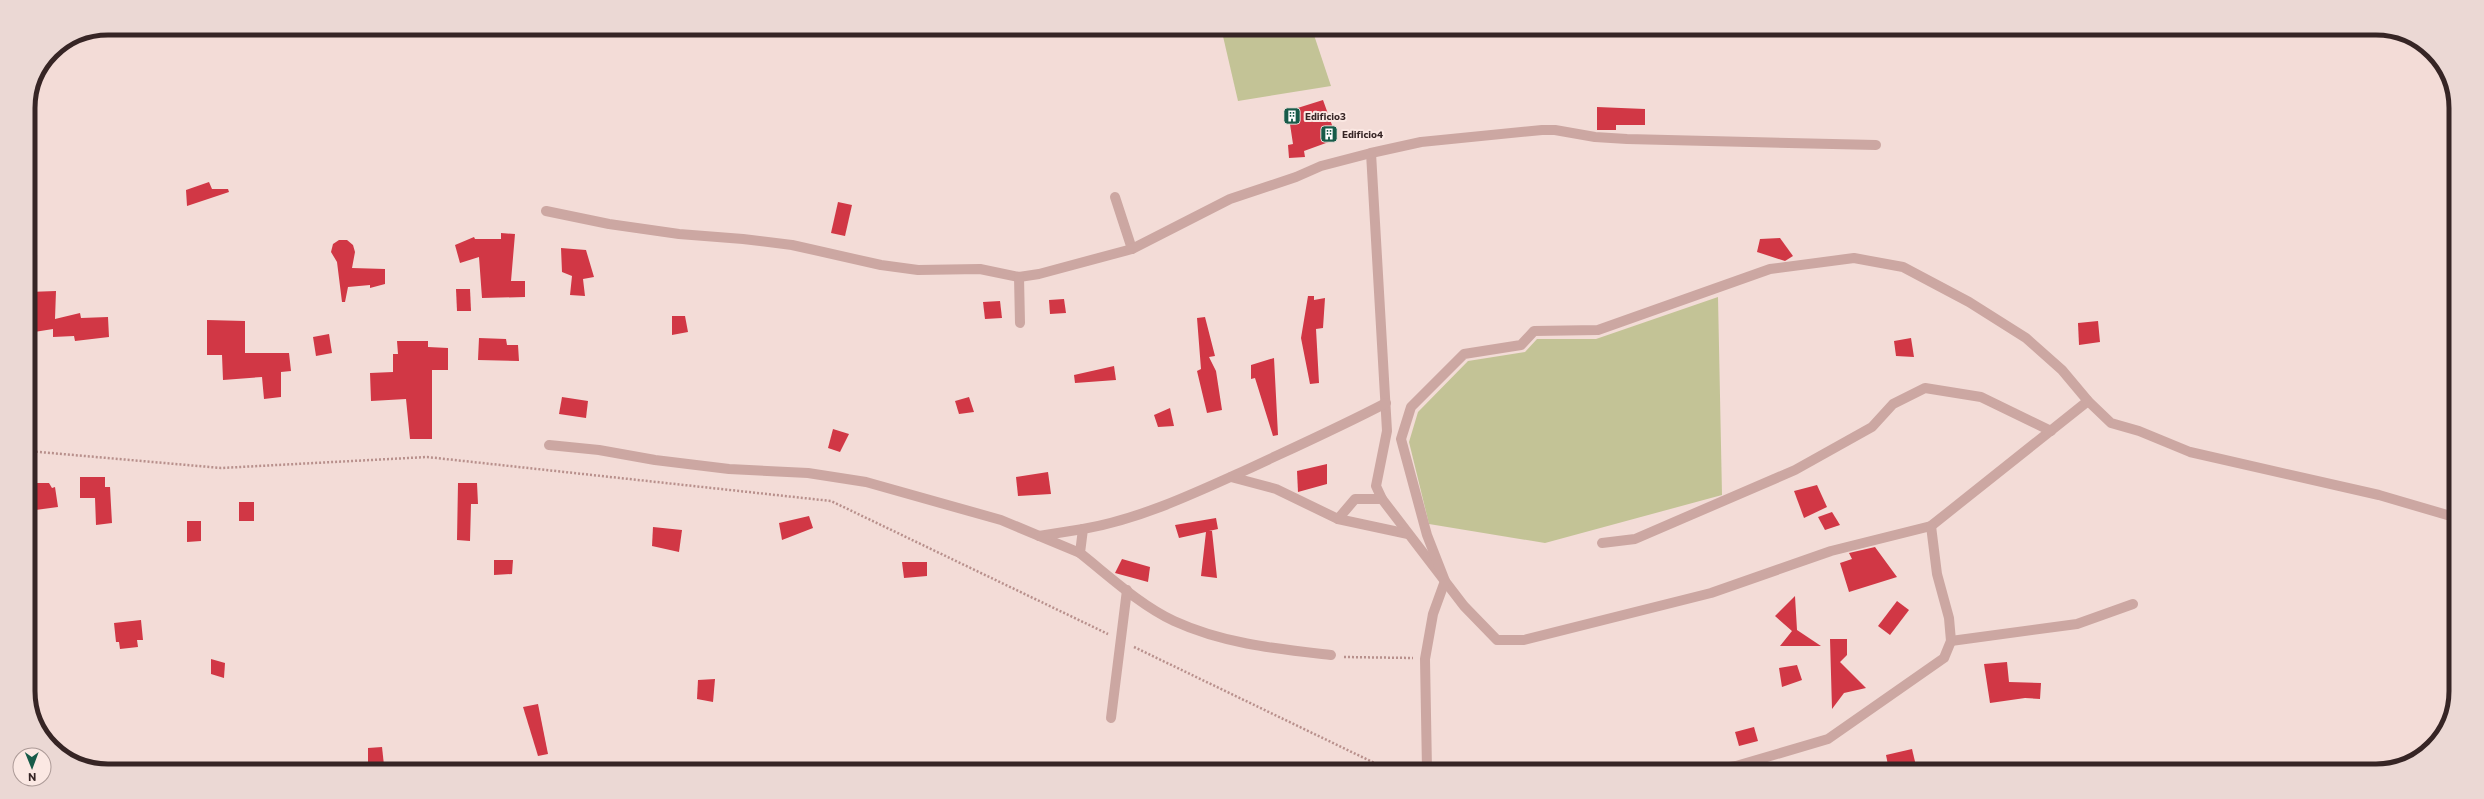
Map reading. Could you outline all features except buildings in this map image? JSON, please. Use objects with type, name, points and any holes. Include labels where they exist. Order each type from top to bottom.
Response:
[{"type":"street","points":[[546,211],[610,224],[679,234],[743,239],[792,245],[881,265],[918,270],[980,269],[1019,277],[1039,274],[1132,249],[1230,199],[1296,177],[1321,166],[1420,142],[1542,130],[1627,139],[1876,145]]},
{"type":"street","points":[[1371,153],[1387,431],[1376,486],[1382,499],[1464,606],[1497,640],[1524,640],[1711,592],[1832,551],[1931,526],[2088,402]]},
{"type":"street","points":[[1115,197],[1132,249]]},
{"type":"street","points":[[1427,764],[1425,659],[1433,614],[1445,581],[1427,535],[1401,439],[1411,407],[1464,354],[1521,345],[1534,331],[1598,330],[1770,269],[1854,258],[1903,267],[1969,302],[2026,338],[2062,370],[2088,402],[2111,423],[2139,431],[2190,452],[2379,495],[2449,516]]},
{"type":"street","points":[[1019,277],[1020,323]]},
{"type":"street","points":[[1602,543],[1635,539],[1795,470],[1872,427],[1893,404],[1925,388],[1981,397],[2051,431]]},
{"type":"street","points":[[1039,536],[1118,523],[1231,477],[1337,428],[1386,403]]},
{"type":"street","points":[[549,445],[599,450],[655,460],[729,469],[808,473],[866,482],[1001,520],[1080,553],[1127,590],[1173,621],[1237,643],[1331,656]]},
{"type":"street","points":[[1231,477],[1276,489],[1338,519],[1408,534]]},
{"type":"street","points":[[1338,519],[1355,500],[1382,499]]},
{"type":"street","points":[[1743,764],[1828,739],[1944,658],[1951,641],[1949,618],[1937,574],[1931,526]]},
{"type":"street","points":[[1080,553],[1083,529]]},
{"type":"street","points":[[1111,718],[1127,590]]},
{"type":"street","points":[[1951,641],[2077,624],[2133,604]]},
{"type":"path","points":[[35,453],[221,468],[428,457],[831,501],[1377,764]]},
{"type":"path","points":[[1331,656],[1351,658],[1425,659]]},
{"type":"green space","points":[[1223,35],[1314,35],[1331,86],[1238,101]]},
{"type":"green space","points":[[1718,297],[1722,495],[1545,543],[1429,524],[1409,442],[1418,412],[1468,361],[1525,352],[1537,339],[1596,339]]},
{"type":"place","name":"Edificio3","points":[[1292,116]]},
{"type":"place","name":"Edificio4","points":[[1329,134]]}]
